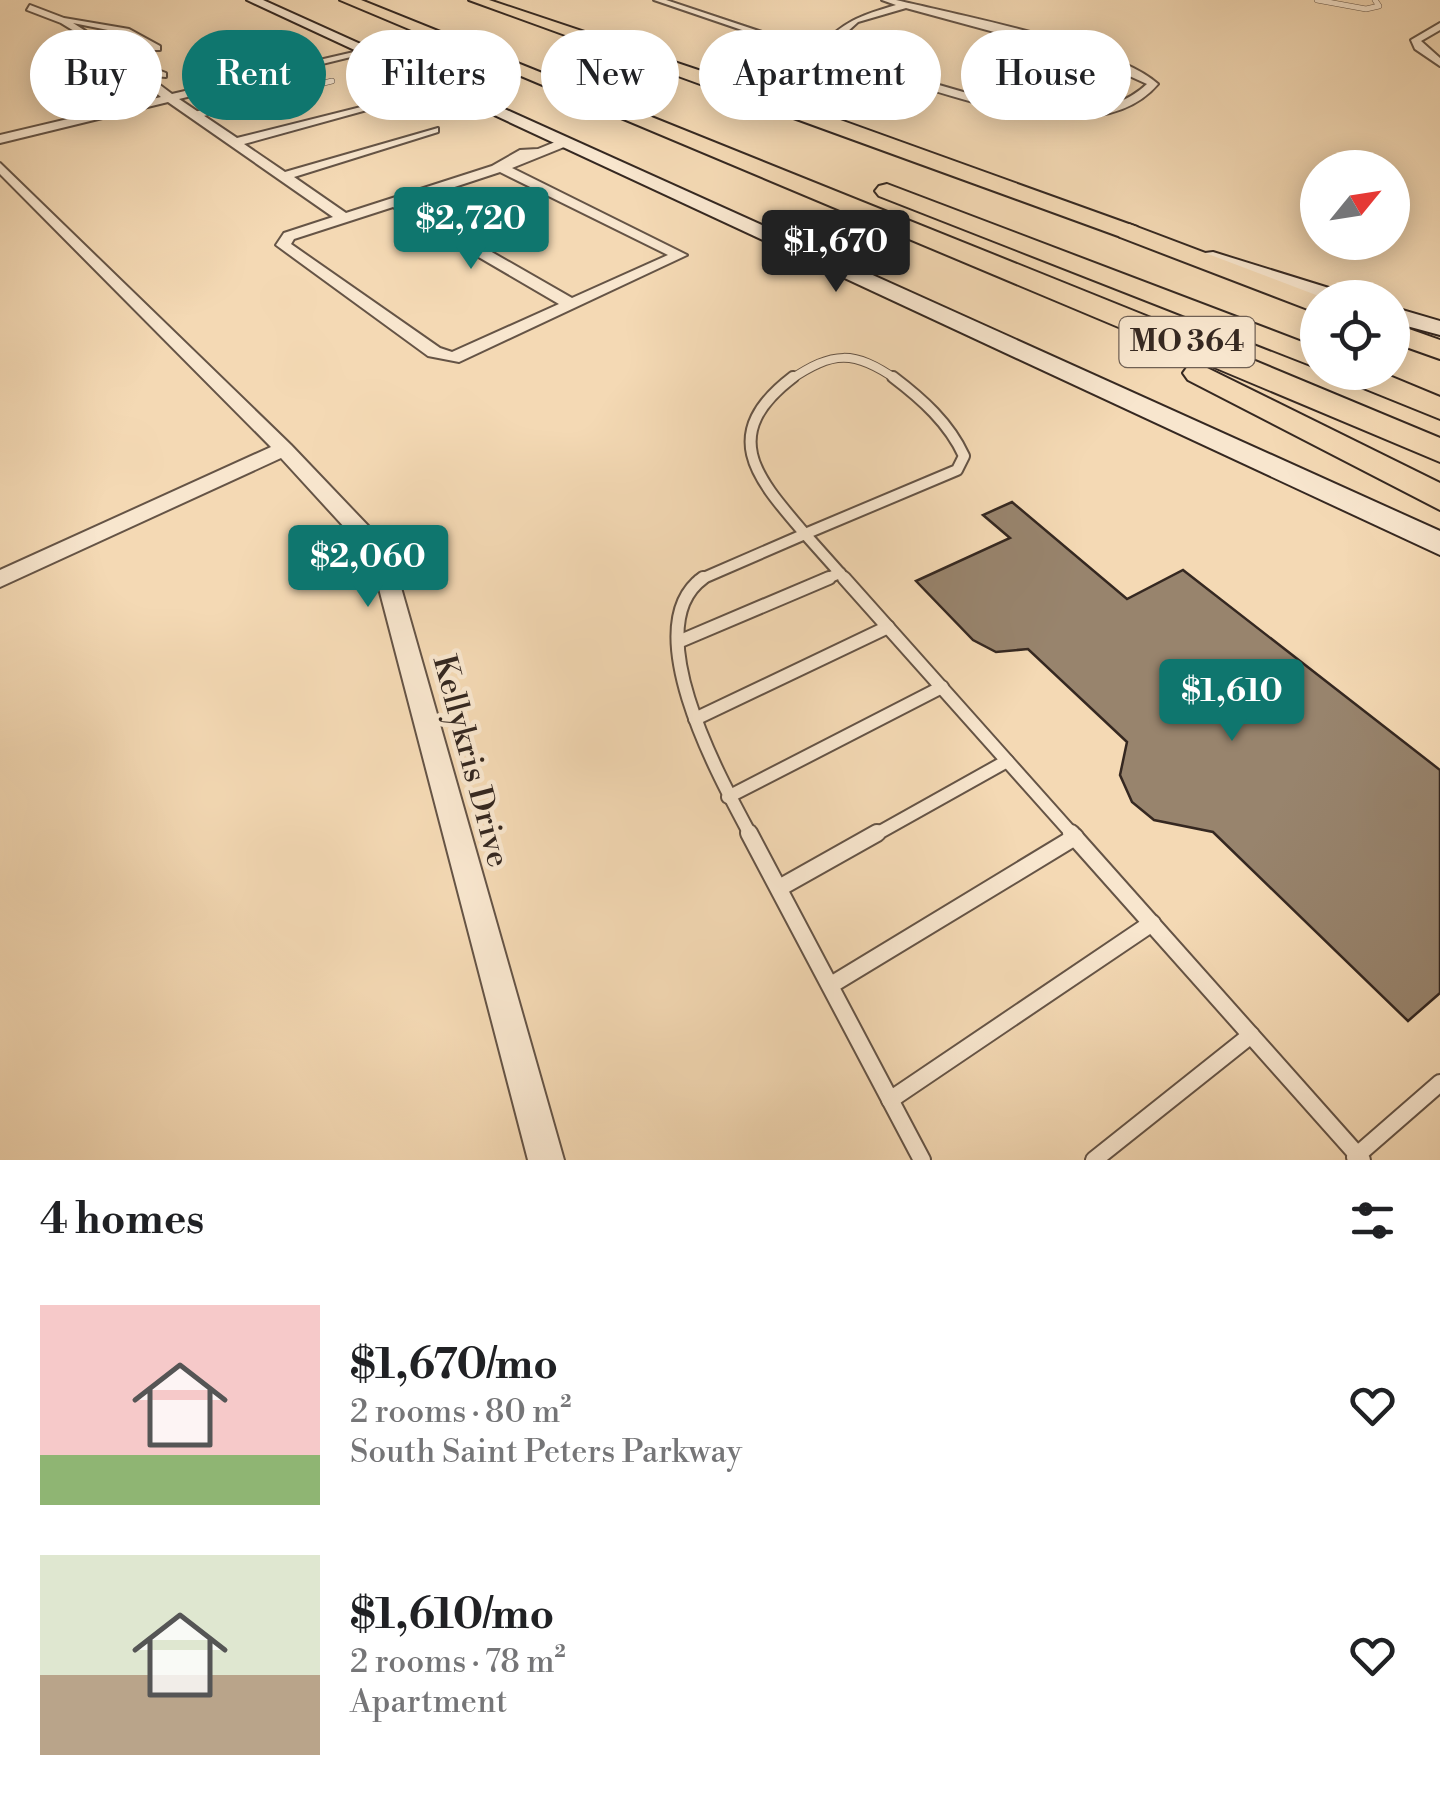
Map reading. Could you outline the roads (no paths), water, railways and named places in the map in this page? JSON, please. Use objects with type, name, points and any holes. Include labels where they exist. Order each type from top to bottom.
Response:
[{"type":"highway","points":[[393,0],[541,57]]},
{"type":"highway","name":"MO 364","points":[[349,2],[932,238],[1440,451]]},
{"type":"highway","name":"MO 364","points":[[822,166],[1300,351]]},
{"type":"highway","points":[[1128,232],[1300,298]]},
{"type":"highway","points":[[932,238],[1440,498]]},
{"type":"highway","points":[[1410,339],[1440,350]]},
{"type":"highway","points":[[1395,390],[1440,409]]},
{"type":"main road","points":[[253,0],[346,43]]},
{"type":"main road","points":[[476,0],[699,78]]},
{"type":"main road","points":[[694,76],[699,76]]},
{"type":"main road","points":[[516,120],[1440,544]]},
{"type":"main road","points":[[822,120],[1128,232],[1300,286]]},
{"type":"main road","points":[[1410,319],[1440,328]]},
{"type":"street","points":[[658,0],[747,30]]},
{"type":"street","points":[[886,0],[995,30]]},
{"type":"street","points":[[682,9],[700,4]]},
{"type":"street","points":[[840,30],[855,20],[906,6]]},
{"type":"street","points":[[30,8],[75,30]]},
{"type":"street","points":[[59,20],[78,19],[122,30]]},
{"type":"street","points":[[1440,26],[1416,40],[1418,47],[1440,63]]},
{"type":"street","points":[[1131,70],[1152,84],[1131,100]]},
{"type":"street","points":[[162,91],[182,105]]},
{"type":"street","points":[[0,138],[182,95]]},
{"type":"street","points":[[236,142],[346,112]]},
{"type":"street","points":[[203,120],[344,218]]},
{"type":"street","points":[[285,176],[434,130]]},
{"type":"street","points":[[498,166],[680,255],[453,358],[442,356],[284,246],[289,236],[564,142]]},
{"type":"street","name":"Kellykris Drive","points":[[0,167],[284,448],[366,537],[388,578],[546,1160]]},
{"type":"street","points":[[396,202],[570,304]]},
{"type":"street","points":[[0,579],[284,448]]},
{"type":"lane","points":[[1317,0],[1366,10],[1379,6],[1375,0]]},
{"type":"lane","points":[[326,82],[332,81]]},
{"type":"lane","points":[[922,1160],[780,887],[728,797],[695,719],[678,642],[677,608],[692,586],[716,571],[805,534],[942,479],[958,470],[964,456],[960,441],[946,423],[863,358],[846,356],[816,365],[776,392],[758,410],[750,436],[752,465],[805,534],[1357,1158],[1440,1083]]},
{"type":"lane","points":[[678,642],[840,573]]},
{"type":"lane","points":[[695,719],[888,626]]},
{"type":"lane","points":[[728,797],[942,688]]},
{"type":"lane","points":[[780,887],[1008,761]]},
{"type":"lane","points":[[832,985],[1075,836]]},
{"type":"lane","points":[[890,1100],[1152,923]]},
{"type":"lane","points":[[1094,1160],[1250,1035]]}]
